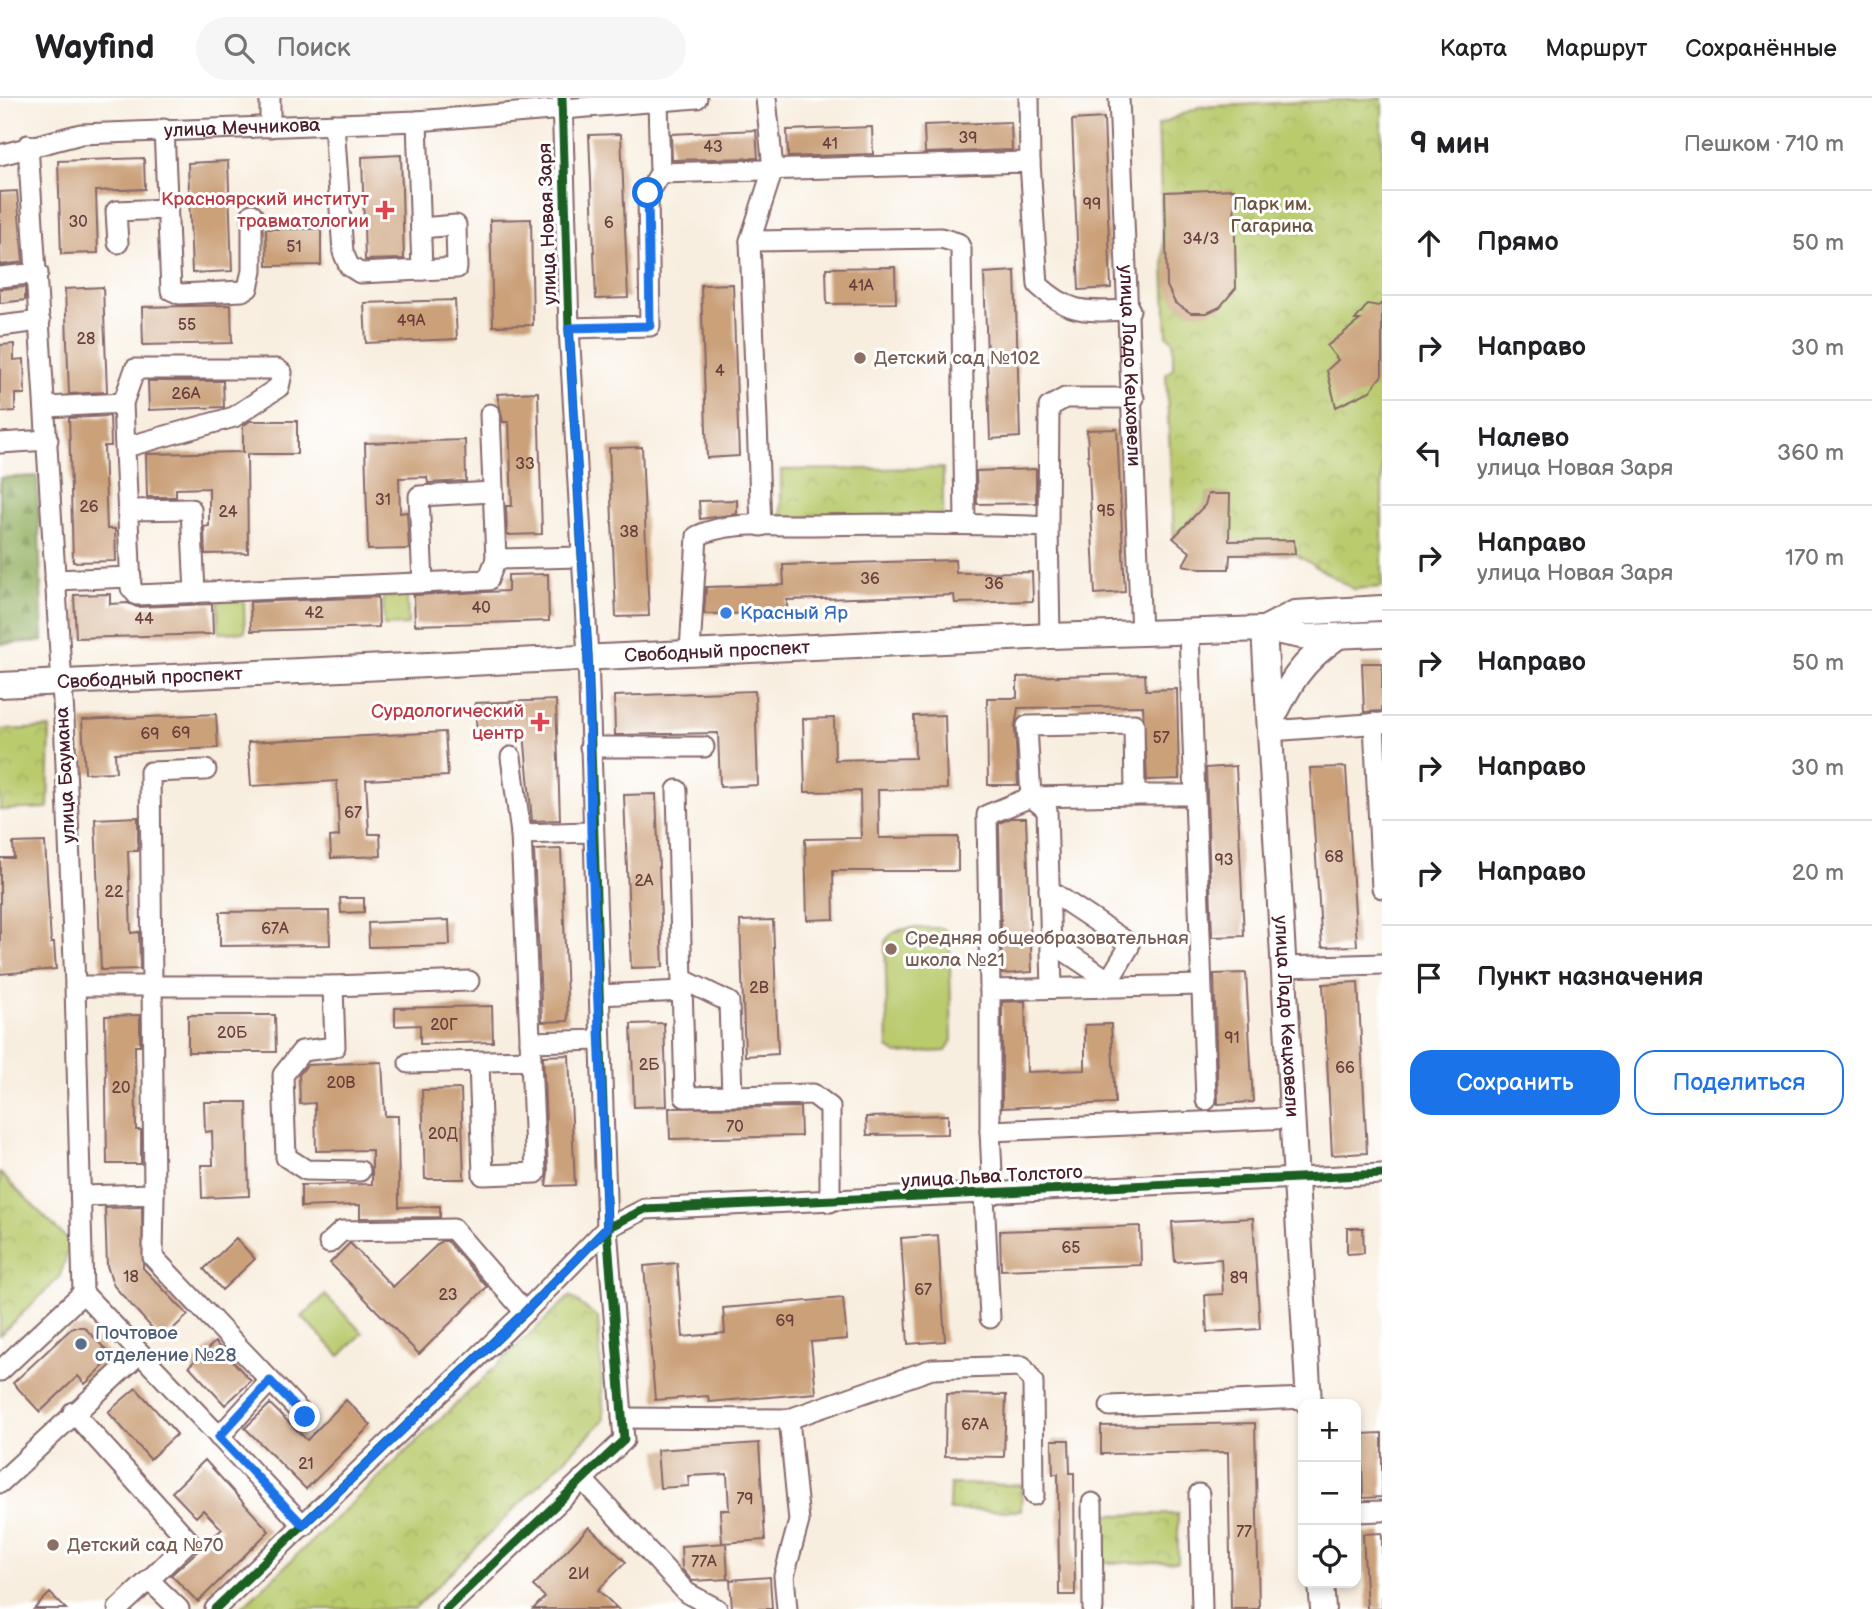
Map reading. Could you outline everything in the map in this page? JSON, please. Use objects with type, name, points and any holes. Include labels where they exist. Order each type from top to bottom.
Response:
[{"type":"main road","name":"Свободный проспект","points":[[1264,629],[1295,613],[1382,608]]},
{"type":"main road","name":"Свободный проспект","points":[[0,685],[1049,636],[1264,629],[1306,637],[1382,634]]},
{"type":"main road","name":"улица Ладо Кецховели","points":[[1264,629],[1309,1399]]},
{"type":"main road","points":[[1270,728],[1293,677],[1311,655],[1337,637]]},
{"type":"main road","points":[[1321,1588],[1323,1609]]},
{"type":"street","points":[[270,98],[270,127]]},
{"type":"street","name":"улица Мечникова","points":[[0,155],[28,145],[81,134],[417,121],[562,104],[697,98]]},
{"type":"street","points":[[761,526],[750,241],[773,169],[766,98]]},
{"type":"street","points":[[1029,98],[1038,285],[1053,299],[1076,311],[1130,310]]},
{"type":"street","name":"улица Ладо Кецховели","points":[[1119,98],[1130,310],[1141,634]]},
{"type":"street","points":[[569,328],[650,326],[648,193],[660,173],[658,100]]},
{"type":"street","name":"улица Новая Заря","points":[[562,104],[569,328],[580,557],[588,657],[591,832],[607,1228],[624,1440],[582,1479]]},
{"type":"street","points":[[417,121],[422,270]]},
{"type":"street","points":[[334,124],[343,252],[349,266],[360,273],[457,268],[456,225],[421,228]]},
{"type":"street","points":[[164,129],[171,290],[180,294],[242,291],[248,288],[252,271],[252,214]]},
{"type":"street","name":"улица Баумана","points":[[28,145],[47,407],[75,986],[83,1293]]},
{"type":"street","points":[[660,173],[1030,162]]},
{"type":"street","points":[[118,243],[116,211],[167,209]]},
{"type":"street","points":[[750,241],[941,238],[958,243],[961,249],[965,523]]},
{"type":"street","points":[[0,277],[38,273]]},
{"type":"street","points":[[0,326],[40,321]]},
{"type":"street","points":[[126,447],[234,417],[279,387],[284,379],[277,369],[135,369],[124,403],[131,588],[137,595],[488,580],[496,559],[491,414]]},
{"type":"street","points":[[1049,636],[1049,407],[1065,398],[1133,398]]},
{"type":"street","points":[[47,407],[124,403]]},
{"type":"street","points":[[0,443],[48,440]]},
{"type":"street","points":[[423,583],[419,496],[494,492]]},
{"type":"street","points":[[129,510],[191,509],[195,593]]},
{"type":"street","points":[[690,651],[697,536],[713,528],[965,523],[1048,527]]},
{"type":"street","points":[[496,559],[580,557]]},
{"type":"street","points":[[55,580],[131,577]]},
{"type":"street","points":[[1189,632],[1206,1100]]},
{"type":"street","points":[[1270,728],[1378,723],[1382,888]]},
{"type":"street","points":[[1052,988],[1047,810],[1031,797],[1027,726],[1134,724],[1135,795]]},
{"type":"street","points":[[590,747],[704,747]]},
{"type":"street","points":[[479,1062],[483,1175],[536,1173],[521,834],[511,757]]},
{"type":"street","points":[[206,769],[150,772],[153,1258],[305,1417]]},
{"type":"street","points":[[677,790],[685,1097],[813,1094],[830,1107],[830,1202]]},
{"type":"street","points":[[990,1318],[987,815],[1031,797],[1193,795]]},
{"type":"street","points":[[521,834],[591,832]]},
{"type":"street","points":[[1049,890],[1127,942],[1129,947],[1111,977],[1105,978],[1051,942]]},
{"type":"street","points":[[1285,967],[1382,964]]},
{"type":"street","points":[[75,986],[333,986],[469,981]]},
{"type":"street","points":[[599,995],[682,985],[729,1002],[732,1096]]},
{"type":"street","points":[[990,990],[1201,985]]},
{"type":"street","points":[[333,986],[335,1046],[302,1051],[283,1075],[285,1157],[306,1170],[360,1171]]},
{"type":"street","points":[[409,1063],[479,1062],[600,1040]]},
{"type":"street","points":[[990,1131],[1294,1118]]},
{"type":"street","name":"улица Льва Толстого","points":[[607,1228],[645,1209],[1382,1174]]},
{"type":"street","points":[[81,1196],[154,1194]]},
{"type":"street","points":[[215,1609],[525,1312],[607,1228]]},
{"type":"street","points":[[329,1243],[342,1231],[453,1229],[525,1312]]},
{"type":"street","points":[[0,1371],[83,1293],[303,1525]]},
{"type":"street","points":[[0,1483],[73,1412],[140,1353]]},
{"type":"street","points":[[622,1418],[789,1419],[932,1369],[1022,1366],[1033,1382],[1034,1495]]},
{"type":"street","points":[[219,1437],[270,1381]]},
{"type":"street","points":[[1110,1406],[1298,1401]]},
{"type":"street","points":[[73,1412],[189,1541],[118,1609]]},
{"type":"street","points":[[787,1609],[784,1576],[799,1521],[789,1419]]},
{"type":"street","points":[[446,1609],[582,1479],[687,1593],[717,1609]]},
{"type":"street","points":[[1199,1494],[1202,1609]]},
{"type":"street","points":[[1092,1503],[1093,1609]]},
{"type":"street","points":[[1361,1512],[1382,1511]]},
{"type":"street","points":[[149,1580],[179,1609]]},
{"type":"green space","name":"Парк им. Гагарина","points":[[1382,98],[1382,587],[1353,589],[1295,554],[1230,555],[1229,494],[1208,494],[1205,505],[1174,538],[1166,374],[1173,368],[1173,340],[1167,336],[1158,125],[1199,107]]},
{"type":"green space","points":[[943,468],[943,516],[781,518],[781,470]]},
{"type":"green space","points":[[37,476],[43,641],[0,644],[0,478]]},
{"type":"green space","points":[[407,596],[408,625],[384,626],[383,597]]},
{"type":"green space","points":[[244,600],[245,632],[219,633],[218,601]]},
{"type":"green space","points":[[50,728],[48,808],[0,810],[0,730]]},
{"type":"green space","points":[[942,928],[949,933],[952,1040],[946,1051],[897,1054],[888,1048],[885,942],[902,929]]},
{"type":"green space","points":[[0,1173],[71,1243],[59,1278],[0,1335]]},
{"type":"green space","points":[[325,1295],[363,1333],[340,1356],[302,1317]]},
{"type":"green space","points":[[570,1296],[598,1318],[604,1420],[414,1609],[240,1609]]},
{"type":"green space","points":[[950,1484],[1022,1485],[1021,1511],[949,1510]]},
{"type":"green space","points":[[1178,1514],[1178,1562],[1104,1563],[1103,1515]]},
{"type":"building","points":[[1104,118],[1111,288],[1079,290],[1072,120]]},
{"type":"building","points":[[1011,122],[1012,150],[925,153],[924,125]]},
{"type":"building","points":[[872,127],[873,154],[788,157],[787,130]]},
{"type":"building","points":[[756,130],[758,158],[672,160],[671,134]]},
{"type":"building","points":[[621,134],[628,298],[596,299],[589,135]]},
{"type":"building","points":[[401,155],[404,259],[365,260],[362,157]]},
{"type":"building","points":[[144,158],[145,189],[96,191],[98,253],[61,254],[58,161]]},
{"type":"building","points":[[228,161],[232,271],[192,273],[188,163]]},
{"type":"building","points":[[1234,189],[1236,288],[1220,307],[1207,313],[1191,313],[1175,303],[1167,286],[1165,192]]},
{"type":"building","points":[[17,191],[23,262],[0,265],[0,192]]},
{"type":"building","points":[[531,219],[533,325],[493,326],[490,220]]},
{"type":"building","points":[[266,229],[321,229],[321,265],[267,266]]},
{"type":"building","points":[[895,267],[896,303],[827,304],[826,268]]},
{"type":"building","points":[[1015,271],[1020,437],[990,439],[984,273]]},
{"type":"building","points":[[733,284],[739,456],[707,458],[701,285]]},
{"type":"building","points":[[25,287],[25,300],[0,303],[0,289]]},
{"type":"building","points":[[103,287],[107,392],[69,394],[65,289]]},
{"type":"building","points":[[455,300],[457,339],[366,343],[364,303]]},
{"type":"building","points":[[1382,303],[1382,375],[1370,391],[1336,407],[1327,370],[1338,360],[1327,346],[1360,320],[1355,320],[1368,304],[1378,306]]},
{"type":"building","points":[[231,305],[232,343],[143,345],[142,307]]},
{"type":"building","points":[[14,344],[14,360],[24,359],[25,394],[15,394],[15,411],[0,412],[0,345]]},
{"type":"building","points":[[148,381],[223,381],[224,407],[149,410]]},
{"type":"building","points":[[538,392],[542,534],[507,535],[506,506],[512,506],[509,422],[503,422],[497,394]]},
{"type":"building","points":[[110,416],[111,446],[104,446],[107,529],[115,529],[116,561],[73,562],[69,418]]},
{"type":"building","points":[[250,421],[297,421],[297,454],[247,454],[248,553],[205,554],[204,527],[209,526],[209,488],[176,489],[176,497],[147,497],[146,454],[243,452],[243,426]]},
{"type":"building","points":[[1117,429],[1125,592],[1095,594],[1087,430]]},
{"type":"building","points":[[465,440],[466,481],[428,483],[427,477],[399,478],[400,513],[407,512],[409,549],[368,550],[365,443]]},
{"type":"building","points":[[642,447],[649,616],[616,617],[609,448]]},
{"type":"building","points":[[1036,469],[1036,503],[977,504],[976,471]]},
{"type":"building","points":[[1208,494],[1230,494],[1229,541],[1294,540],[1295,554],[1230,555],[1229,569],[1201,569],[1183,565],[1190,552],[1173,538],[1205,505]]},
{"type":"building","points":[[737,500],[737,514],[700,519],[699,501]]},
{"type":"building","points":[[955,560],[956,573],[1032,572],[1033,601],[955,603],[954,595],[787,600],[787,613],[704,614],[706,587],[784,585],[783,565]]},
{"type":"building","points":[[548,574],[549,621],[415,625],[414,595],[508,591],[508,575]]},
{"type":"building","points":[[110,594],[110,604],[128,603],[137,607],[212,604],[213,634],[76,638],[74,595]]},
{"type":"building","points":[[378,597],[379,627],[251,631],[250,602]]},
{"type":"building","points":[[1362,663],[1382,663],[1382,711],[1364,712]]},
{"type":"building","points":[[1145,674],[1146,690],[1177,689],[1179,779],[1147,780],[1143,706],[1018,708],[1015,727],[1018,785],[988,785],[987,698],[1017,698],[1017,677]]},
{"type":"building","points":[[755,691],[758,785],[720,787],[718,733],[615,735],[614,696]]},
{"type":"building","points":[[556,700],[560,820],[532,821],[524,733],[477,734],[475,703]]},
{"type":"building","points":[[216,714],[218,748],[115,753],[116,772],[85,773],[82,720]]},
{"type":"building","points":[[945,715],[947,789],[878,790],[879,838],[958,837],[958,871],[833,871],[834,919],[807,920],[805,839],[861,838],[860,791],[805,792],[803,719],[834,718],[835,760],[915,758],[914,716]]},
{"type":"building","points":[[445,732],[448,776],[366,780],[369,834],[380,834],[381,856],[331,858],[330,837],[339,836],[337,781],[251,786],[248,742]]},
{"type":"building","points":[[1236,766],[1244,936],[1212,937],[1206,768]]},
{"type":"building","points":[[1346,767],[1357,946],[1322,947],[1310,768]]},
{"type":"building","points":[[656,794],[663,967],[631,968],[624,795]]},
{"type":"building","points":[[138,817],[138,851],[128,851],[131,933],[139,932],[140,969],[101,970],[95,819]]},
{"type":"building","points":[[1011,818],[1026,818],[1032,972],[1002,974],[999,823]]},
{"type":"building","points":[[45,842],[51,943],[54,943],[56,969],[0,974],[0,858],[14,858],[13,843]]},
{"type":"building","points":[[561,849],[568,1021],[542,1022],[534,850]]},
{"type":"building","points":[[340,898],[364,898],[364,912],[341,913]]},
{"type":"building","points":[[329,911],[330,945],[220,946],[220,912]]},
{"type":"building","points":[[449,920],[450,945],[369,947],[368,923]]},
{"type":"building","points":[[773,920],[778,1054],[745,1056],[740,921]]},
{"type":"building","points":[[1246,973],[1253,1102],[1218,1104],[1214,974]]},
{"type":"building","points":[[1358,982],[1367,1153],[1332,1155],[1323,984]]},
{"type":"building","points":[[1025,1001],[1027,1072],[1085,1070],[1085,1025],[1111,1024],[1115,1103],[1002,1108],[1002,1002]]},
{"type":"building","points":[[492,1006],[493,1042],[420,1044],[420,1025],[395,1026],[395,1008]]},
{"type":"building","points":[[140,1015],[140,1046],[135,1046],[136,1130],[141,1130],[141,1164],[107,1164],[105,1016]]},
{"type":"building","points":[[188,1015],[275,1015],[276,1052],[188,1052]]},
{"type":"building","points":[[664,1023],[667,1106],[634,1107],[631,1024]]},
{"type":"building","points":[[569,1055],[575,1185],[546,1186],[548,1172],[543,1056]]},
{"type":"building","points":[[382,1062],[385,1116],[398,1116],[399,1207],[440,1206],[440,1217],[360,1218],[360,1205],[301,1207],[301,1185],[372,1184],[372,1150],[316,1151],[315,1103],[300,1104],[299,1075],[307,1065]]},
{"type":"building","points":[[461,1089],[464,1179],[425,1179],[422,1090]]},
{"type":"building","points":[[204,1102],[247,1102],[249,1196],[202,1198],[201,1165],[213,1165],[212,1131],[205,1132]]},
{"type":"building","points":[[800,1107],[801,1136],[670,1139],[669,1108]]},
{"type":"building","points":[[948,1115],[948,1134],[867,1135],[866,1117]]},
{"type":"building","points":[[142,1207],[143,1268],[188,1315],[162,1339],[114,1286],[107,1266],[105,1208]]},
{"type":"building","points":[[1253,1218],[1260,1329],[1207,1332],[1205,1295],[1223,1294],[1221,1259],[1175,1262],[1172,1222]]},
{"type":"building","points":[[1140,1226],[1141,1265],[1001,1270],[1000,1231]]},
{"type":"building","points":[[1347,1228],[1363,1228],[1364,1253],[1347,1254]]},
{"type":"building","points":[[938,1235],[945,1341],[908,1344],[901,1238]]},
{"type":"building","points":[[236,1238],[255,1259],[222,1290],[204,1269]]},
{"type":"building","points":[[441,1241],[447,1241],[487,1287],[419,1354],[330,1263],[350,1243],[393,1287]]},
{"type":"building","points":[[677,1263],[683,1337],[725,1333],[723,1308],[843,1298],[847,1339],[811,1342],[816,1393],[709,1402],[708,1396],[655,1400],[644,1266]]},
{"type":"building","points":[[73,1327],[84,1327],[113,1357],[85,1384],[78,1376],[40,1412],[13,1383]]},
{"type":"building","points":[[215,1342],[251,1381],[225,1405],[189,1366]]},
{"type":"building","points":[[136,1388],[177,1434],[150,1459],[108,1412]]},
{"type":"building","points":[[946,1394],[1006,1395],[1004,1457],[945,1456]]},
{"type":"building","points":[[346,1400],[371,1425],[306,1489],[245,1428],[270,1404],[307,1440]]},
{"type":"building","points":[[1255,1423],[1259,1609],[1231,1609],[1228,1452],[1101,1454],[1101,1426]]},
{"type":"building","points":[[1382,1433],[1382,1497],[1363,1498],[1361,1434]]},
{"type":"building","points":[[1052,1440],[1069,1440],[1070,1473],[1074,1473],[1075,1595],[1059,1595],[1058,1474],[1053,1474]]},
{"type":"building","points":[[759,1443],[765,1540],[722,1543],[720,1510],[729,1510],[727,1474],[688,1476],[689,1486],[660,1488],[657,1450]]},
{"type":"building","points":[[205,1460],[269,1531],[198,1602],[171,1575],[222,1529],[203,1510],[196,1517],[172,1492]]},
{"type":"building","points":[[589,1527],[626,1562],[598,1590],[618,1609],[533,1609],[545,1597],[533,1586]]},
{"type":"building","points":[[1382,1533],[1382,1609],[1367,1609],[1363,1534]]},
{"type":"building","points":[[726,1543],[728,1579],[692,1581],[682,1569],[681,1546]]},
{"type":"building","points":[[770,1577],[772,1609],[732,1609],[730,1580]]},
{"type":"building","points":[[50,1593],[66,1609],[34,1609]]},
{"type":"cycle path","points":[[446,1609],[624,1440],[607,1228],[588,657],[569,328],[562,98]]},
{"type":"cycle path","points":[[215,1609],[525,1312],[607,1228],[645,1209],[1382,1174]]},
{"type":"place","name":"Красноярский институт травматологии","points":[[385,210]]},
{"type":"place","name":"Детский сад №102","points":[[860,358]]},
{"type":"place","name":"Красный Яр","points":[[726,613]]},
{"type":"place","name":"Сурдологический центр","points":[[540,722]]},
{"type":"place","name":"Средняя общеобразовательная школа №21","points":[[891,949]]},
{"type":"place","name":"Почтовое отделение №28","points":[[81,1344]]},
{"type":"place","name":"Детский сад №70","points":[[53,1545]]},
{"type":"route","points":[[305,1417],[270,1381],[219,1437],[303,1525],[525,1312],[607,1228],[591,832],[588,657],[580,557],[569,328],[650,326],[648,193]]}]
